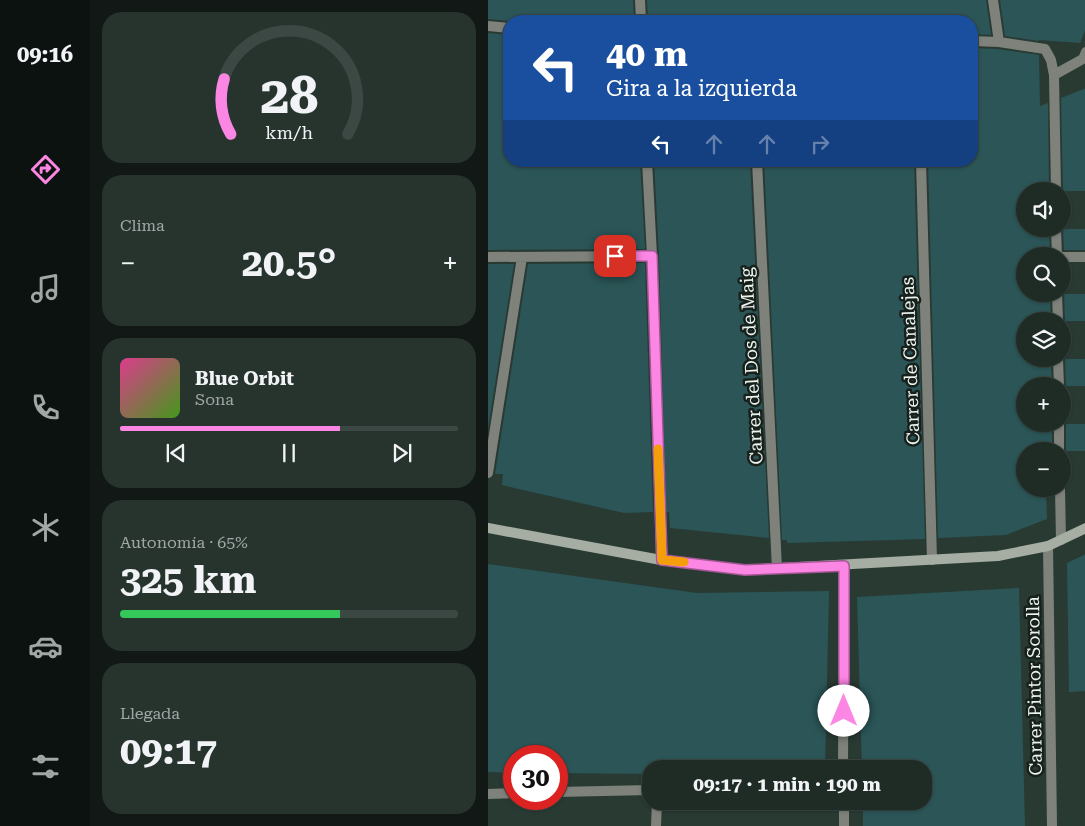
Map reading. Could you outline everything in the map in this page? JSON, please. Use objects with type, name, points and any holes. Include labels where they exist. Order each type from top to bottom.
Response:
[{"type":"street","points":[[640,0],[640,15]]},
{"type":"street","points":[[992,0],[999,42]]},
{"type":"street","points":[[488,26],[503,27]]},
{"type":"street","points":[[978,41],[999,42],[1045,49],[1051,60],[1054,75],[1056,182]]},
{"type":"street","points":[[1054,75],[1084,56]]},
{"type":"street","points":[[647,167],[662,560]]},
{"type":"street","name":"Carrer del Dos de Maig","points":[[757,167],[777,569]]},
{"type":"street","name":"Carrer de Canalejas","points":[[921,167],[932,560]]},
{"type":"street","points":[[488,256],[652,256]]},
{"type":"street","points":[[488,473],[522,257]]},
{"type":"street","points":[[1071,257],[1086,257]]},
{"type":"street","points":[[1060,497],[1061,540]]},
{"type":"street","points":[[488,528],[662,560],[745,570],[998,556],[1048,546],[1086,528]]},
{"type":"street","name":"Carrer Pintor Sorolla","points":[[1048,546],[1052,826]]},
{"type":"street","points":[[843,760],[844,566]]},
{"type":"street","points":[[568,792],[642,790]]},
{"type":"street","points":[[488,794],[503,793]]},
{"type":"street","points":[[656,826],[657,810]]},
{"type":"street","points":[[844,810],[844,826]]},
{"type":"building","points":[[488,0],[633,0],[634,15],[503,15],[503,20],[488,19]]},
{"type":"building","points":[[647,0],[986,0],[991,35],[978,34],[978,15],[648,15]]},
{"type":"building","points":[[1000,0],[1086,0],[1086,28],[1080,43],[1039,41],[1005,36]]},
{"type":"building","points":[[488,33],[503,34],[503,167],[640,167],[645,249],[488,250]]},
{"type":"building","points":[[978,48],[1039,55],[1040,106],[1048,103],[1049,182],[1016,182],[1016,237],[1049,237],[1050,247],[1016,247],[1016,302],[1050,302],[1051,312],[1016,312],[1016,367],[1051,367],[1052,377],[1016,377],[1016,432],[1052,432],[1052,442],[1016,442],[1016,497],[1046,497],[1047,519],[1006,535],[938,538],[928,167],[978,167]]},
{"type":"building","points":[[1086,88],[1086,191],[1071,191],[1071,182],[1063,182],[1061,98]]},
{"type":"building","points":[[654,167],[750,167],[769,538],[670,528],[669,512],[666,512],[659,256]]},
{"type":"building","points":[[764,167],[914,167],[925,539],[787,543],[787,540],[782,540]]},
{"type":"building","points":[[1071,229],[1086,229],[1086,250],[1071,250],[1071,247],[1064,247],[1063,237],[1071,237]]},
{"type":"building","points":[[645,263],[653,512],[624,513],[502,485],[503,474],[495,474],[528,264]]},
{"type":"building","points":[[488,264],[514,264],[488,429]]},
{"type":"building","points":[[1071,294],[1086,294],[1086,321],[1071,321],[1071,312],[1065,312],[1064,302],[1071,302]]},
{"type":"building","points":[[1071,359],[1086,359],[1086,386],[1071,386],[1071,377],[1066,377],[1065,367],[1071,367]]},
{"type":"building","points":[[1071,424],[1086,424],[1086,451],[1071,451],[1071,442],[1066,442],[1066,432],[1071,432]]},
{"type":"building","points":[[1086,554],[1086,691],[1069,692],[1067,563]]},
{"type":"building","points":[[488,564],[697,593],[829,591],[825,760],[642,760],[642,774],[568,773],[568,745],[503,745],[503,773],[488,772]]},
{"type":"building","points":[[1019,588],[1025,826],[863,826],[863,810],[932,810],[932,760],[862,760],[857,597]]},
{"type":"slow traffic","points":[[658,449],[662,560],[684,562]]},
{"type":"route","points":[[615,256],[652,256],[662,560],[745,570],[844,566],[844,711]]}]
